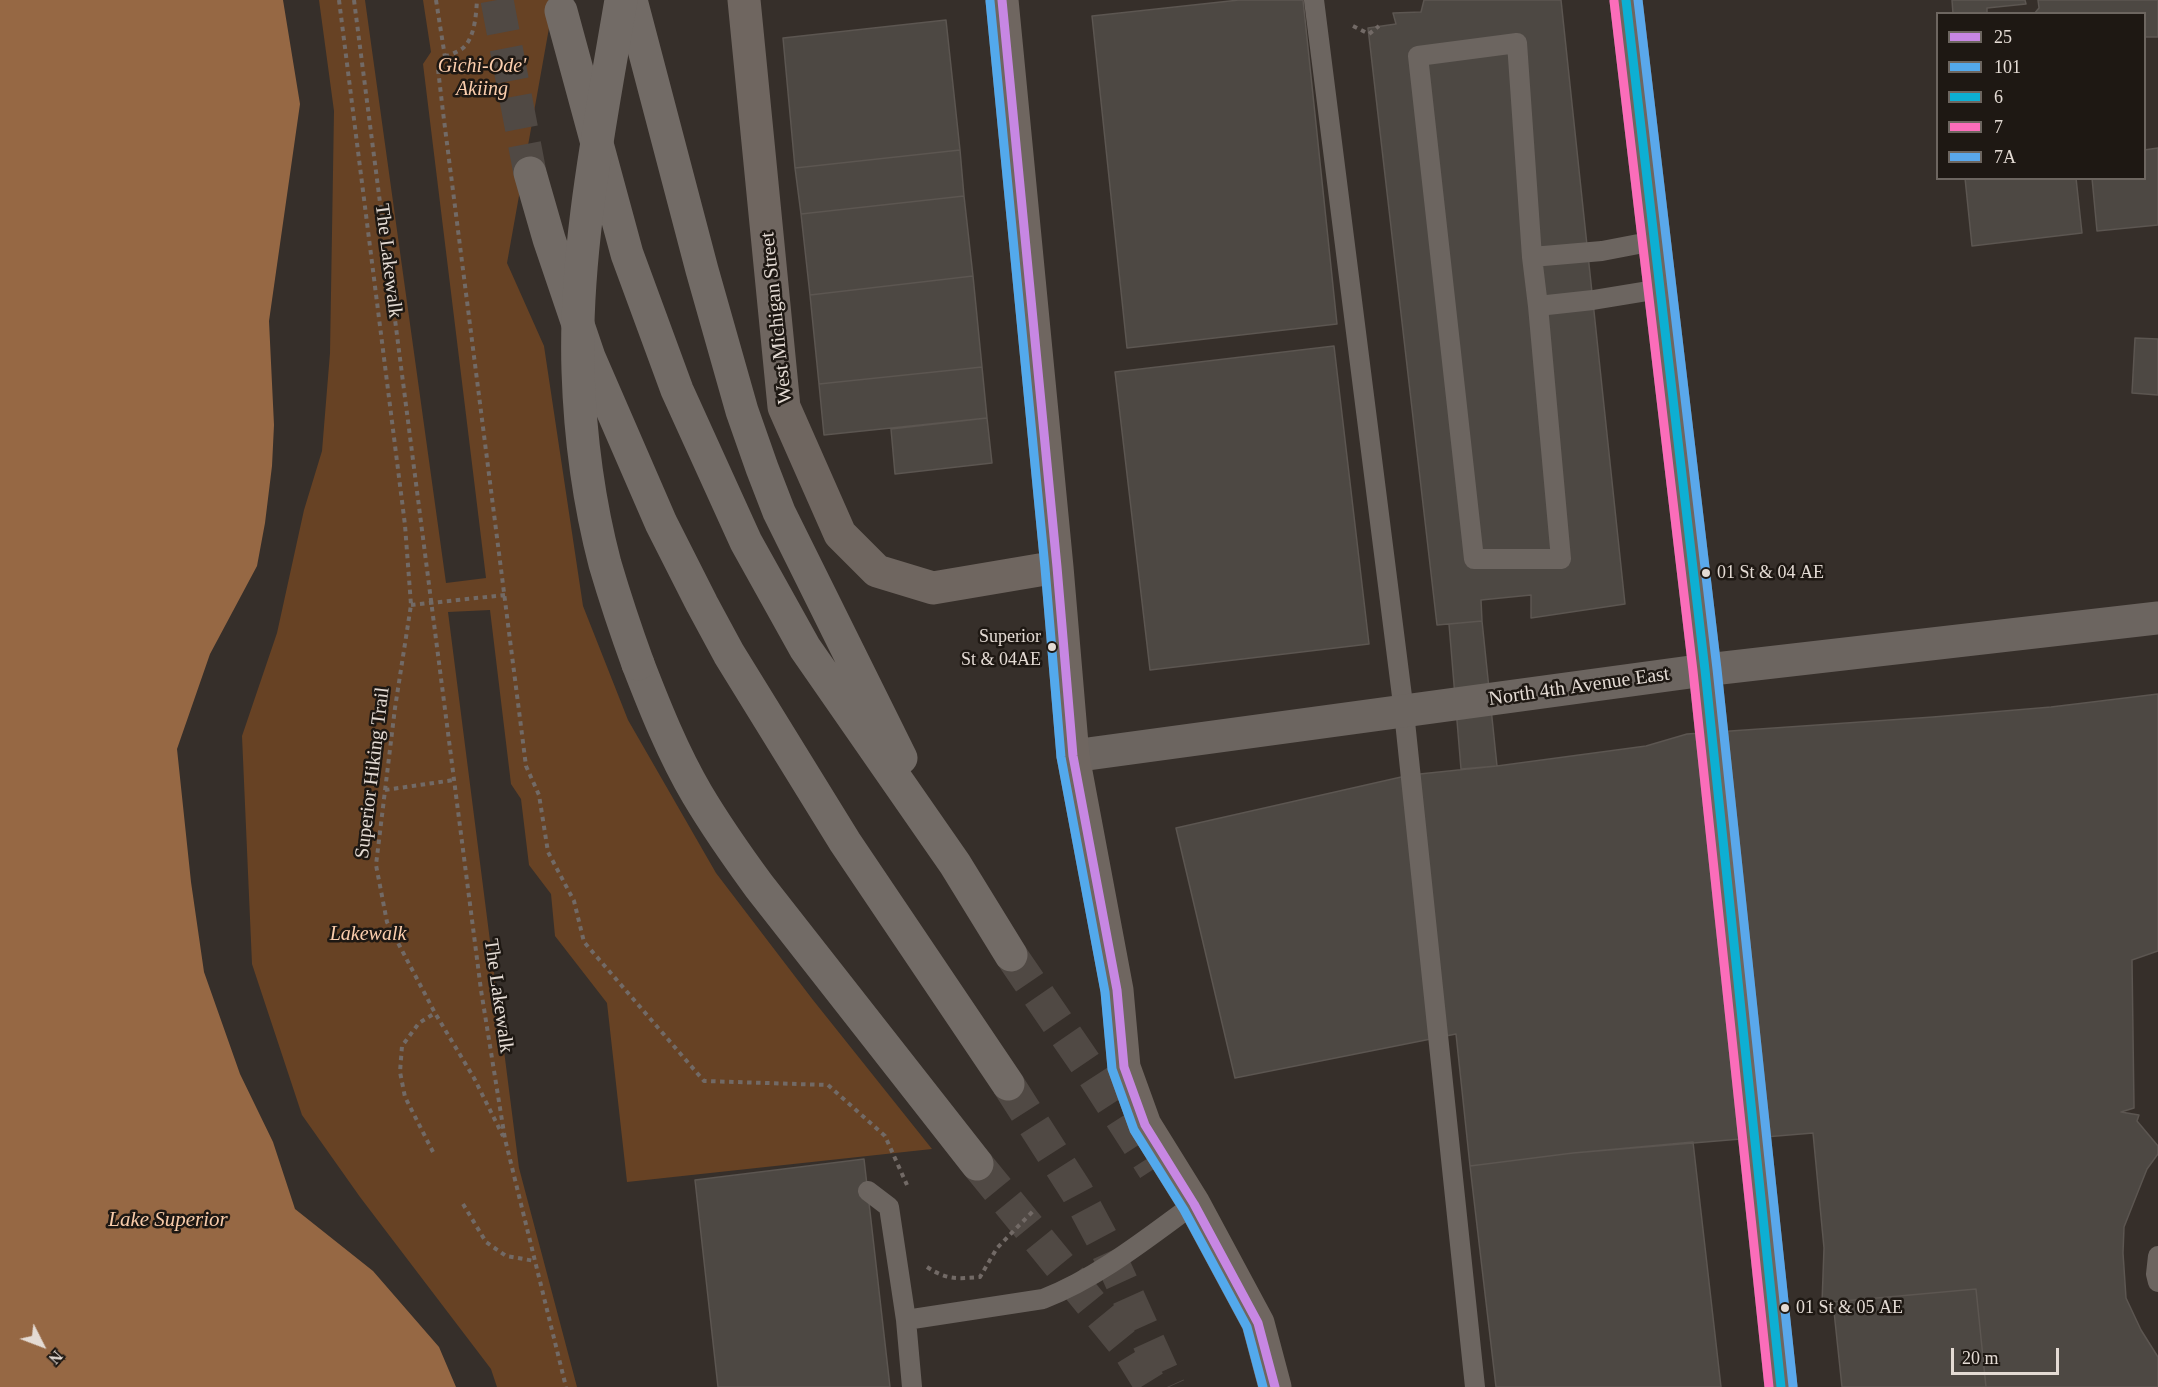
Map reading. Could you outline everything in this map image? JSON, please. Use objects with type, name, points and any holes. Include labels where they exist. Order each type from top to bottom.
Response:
[{"type":"highway","points":[[621,0],[583,246],[578,369],[588,474],[597,526],[617,602],[654,706],[696,792],[766,895],[977,1164]]},
{"type":"highway","points":[[631,0],[702,270],[742,411],[762,468],[779,512],[955,864]]},
{"type":"highway","points":[[561,11],[627,254],[660,347],[707,459],[746,542],[805,648],[955,864],[1011,955]]},
{"type":"highway","points":[[530,173],[549,239],[589,357],[657,512],[702,604],[729,654],[845,842],[1008,1084]]},
{"type":"street","name":"West Michigan Street","points":[[744,0],[784,407],[840,534],[877,571],[933,588],[1057,567]]},
{"type":"street","points":[[1002,0],[1073,756],[1117,990],[1124,1067],[1145,1125],[1194,1204],[1258,1323],[1275,1387]]},
{"type":"street","points":[[1626,0],[1705,670],[1781,1387]]},
{"type":"street","name":"North 4th Avenue East","points":[[1073,756],[1705,670],[2158,618]]},
{"type":"lane","points":[[1314,0],[1404,711],[1474,1387]]},
{"type":"lane","points":[[1517,43],[1532,257],[1561,559],[1474,559],[1418,56],[1517,43]]},
{"type":"lane","points":[[1532,257],[1602,251],[1654,241]]},
{"type":"lane","points":[[1538,306],[1660,289]]},
{"type":"lane","points":[[868,1191],[889,1207],[906,1320],[912,1387]]},
{"type":"lane","points":[[906,1320],[1043,1299],[1064,1291],[1115,1261],[1194,1204]]},
{"type":"lane","points":[[2158,1256],[2156,1274],[2158,1282]]},
{"type":"path","name":"The Lakewalk","points":[[339,0],[405,525]]},
{"type":"path","name":"The Lakewalk","points":[[354,0],[481,990],[505,1139],[566,1387]]},
{"type":"path","points":[[436,0],[445,57]]},
{"type":"path","points":[[477,0],[476,16],[466,44],[461,50],[445,57],[438,69],[526,766],[539,795],[548,852],[574,901],[584,942],[704,1081],[828,1085],[885,1136],[907,1183],[908,1192]]},
{"type":"path","points":[[1353,26],[1369,34],[1379,26]]},
{"type":"path","name":"Superior Hiking Trail","points":[[405,525],[411,605],[376,865],[387,922],[435,1013],[474,1078],[505,1139]]},
{"type":"path","points":[[411,605],[505,595]]},
{"type":"path","points":[[385,790],[454,780]]},
{"type":"path","points":[[433,1152],[405,1097],[400,1072],[402,1046],[419,1023],[435,1013]]},
{"type":"path","points":[[463,1204],[486,1242],[506,1256],[535,1261]]},
{"type":"path","points":[[925,1265],[938,1274],[955,1280],[980,1277],[997,1248],[1035,1209]]},
{"type":"green space","name":"Lakewalk","points":[[316,0],[365,0],[446,583],[486,578],[423,64],[431,52],[423,0],[554,0],[507,263],[544,346],[583,606],[628,720],[716,873],[813,1000],[932,1149],[627,1182],[607,1003],[555,936],[551,894],[529,865],[521,799],[511,784],[490,610],[448,612],[519,1168],[577,1387],[494,1387],[299,1116],[249,965],[239,736]]},
{"type":"water","name":"Lake Superior","points":[[0,0],[316,0],[331,111],[239,736],[249,965],[299,1116],[494,1387],[0,1387]]},
{"type":"pier","points":[[283,0],[319,0],[334,111],[330,353],[322,451],[304,510],[277,633],[242,736],[252,964],[302,1115],[360,1197],[491,1369],[497,1387],[456,1387],[439,1347],[373,1271],[295,1209],[273,1142],[240,1074],[204,972],[191,882],[177,749],[210,654],[257,566],[265,523],[274,425],[269,321],[300,104]]},
{"type":"building","points":[[1239,0],[1303,0],[1337,324],[1127,348],[1092,16]]},
{"type":"building","points":[[1424,0],[1561,0],[1625,604],[1531,618],[1531,595],[1481,600],[1482,621],[1437,625],[1368,28],[1396,24],[1393,13],[1421,12]]},
{"type":"building","points":[[1952,0],[2025,0],[2026,4],[1987,8],[1987,12],[1953,12]]},
{"type":"building","points":[[2038,0],[2158,0],[2158,37],[2146,37],[2146,12],[2036,12],[2039,8]]},
{"type":"building","points":[[946,20],[960,150],[795,168],[783,38]]},
{"type":"building","points":[[2158,148],[2158,225],[2097,231],[2092,180],[2146,180],[2146,150]]},
{"type":"building","points":[[960,150],[964,196],[801,214],[795,168]]},
{"type":"building","points":[[1965,180],[2076,180],[2082,233],[1972,246]]},
{"type":"building","points":[[964,196],[973,276],[810,295],[801,214]]},
{"type":"building","points":[[973,276],[982,367],[819,384],[810,295]]},
{"type":"building","points":[[2135,338],[2158,339],[2158,395],[2132,393]]},
{"type":"building","points":[[1334,346],[1369,644],[1150,670],[1115,372]]},
{"type":"building","points":[[982,367],[987,418],[824,435],[819,384]]},
{"type":"building","points":[[987,418],[992,463],[895,474],[891,429]]},
{"type":"building","points":[[1482,621],[1497,766],[1461,769],[1449,624]]},
{"type":"building","points":[[2158,694],[2158,951],[2132,960],[2134,1108],[2121,1112],[2139,1115],[2137,1121],[2158,1146],[2158,1154],[2147,1169],[2124,1227],[2123,1253],[2126,1298],[2141,1330],[2158,1357],[2158,1387],[1986,1387],[1976,1289],[1822,1303],[1824,1248],[1813,1133],[1573,1153],[1470,1166],[1456,1034],[1235,1078],[1176,828],[1410,775],[1646,746],[1687,734],[2051,707]]},
{"type":"building","points":[[1693,1142],[1721,1387],[1496,1387],[1470,1166],[1573,1153]]},
{"type":"building","points":[[864,1159],[890,1387],[718,1387],[695,1180]]},
{"type":"building","points":[[1976,1289],[1986,1387],[1842,1387],[1833,1302]]},
{"type":"tunnel","points":[[497,0],[530,173]]},
{"type":"tunnel","points":[[1011,955],[1154,1169]]},
{"type":"tunnel","points":[[1008,1084],[1077,1192],[1102,1239],[1169,1387]]},
{"type":"tunnel","points":[[977,1164],[1129,1350],[1150,1384]]},
{"type":"transit line","name":"25","points":[[1002,0],[1073,756],[1117,990],[1124,1067],[1145,1125],[1194,1204],[1258,1323],[1275,1387]]},
{"type":"transit line","name":"6","points":[[1626,0],[1705,670],[1781,1387]]},
{"type":"transit line","name":"7A","points":[[1638,0],[1717,669],[1793,1386]]},
{"type":"transit line","name":"101","points":[[990,1],[1061,757],[1105,992],[1112,1069],[1134,1130],[1184,1210],[1247,1327],[1263,1387]]},
{"type":"transit line","name":"7","points":[[1614,1],[1693,671],[1769,1387]]},
{"type":"place","name":"01 St & 04 AE","points":[[1706,573]]},
{"type":"place","name":"Superior St & 04AE","points":[[1052,647]]},
{"type":"place","name":"01 St & 05 AE","points":[[1785,1308]]},
{"type":"park label","name":"Gichi-Ode' Akiing","points":[[482,78]]}]
